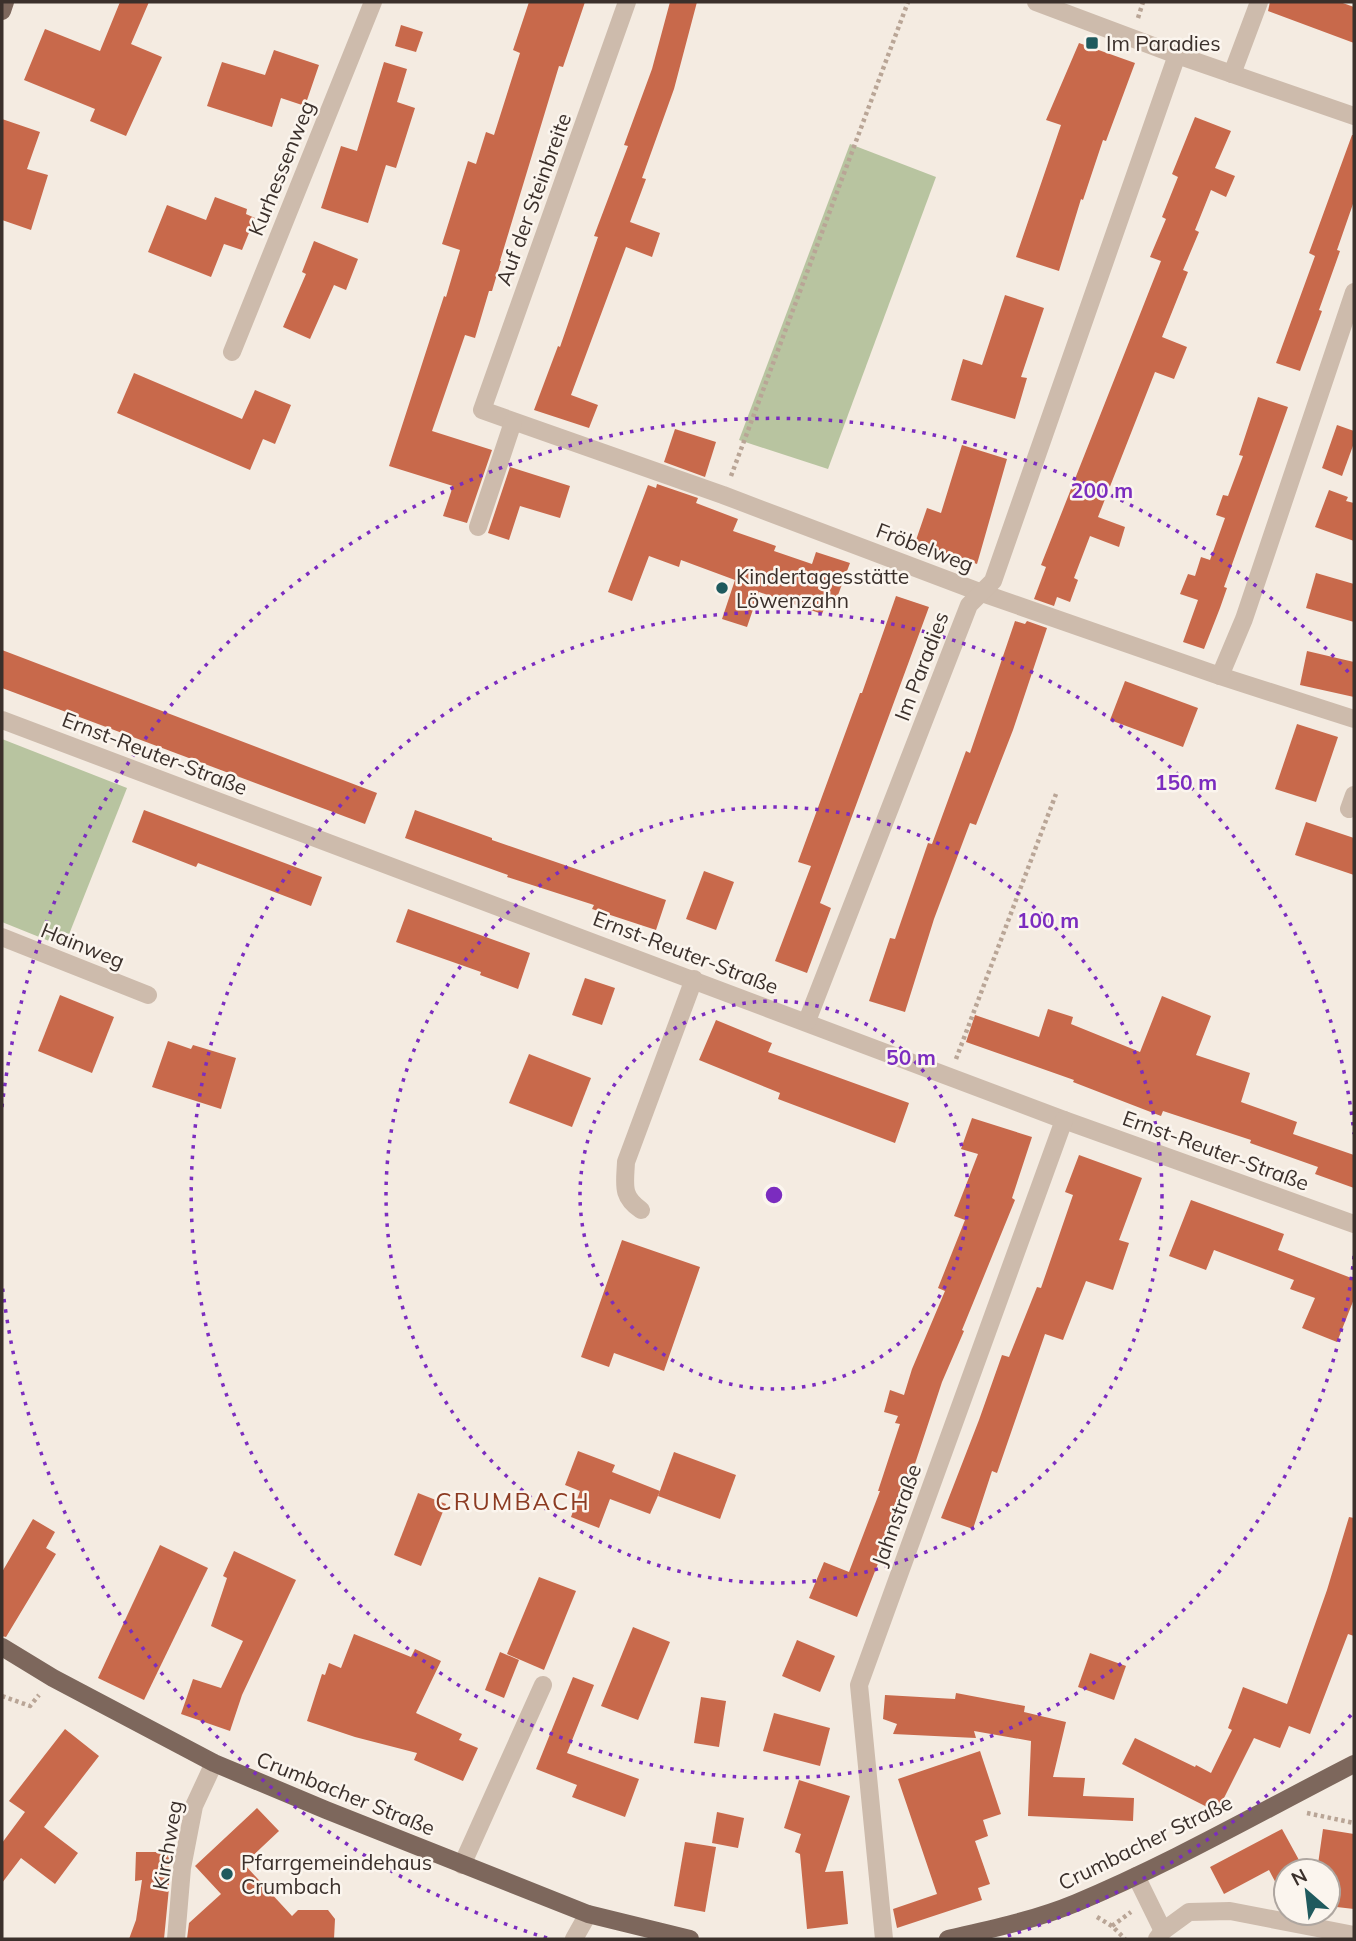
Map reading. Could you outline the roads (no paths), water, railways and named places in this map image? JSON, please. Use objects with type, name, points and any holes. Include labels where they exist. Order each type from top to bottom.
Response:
[{"type":"main road","points":[[2,11],[5,2]]},
{"type":"main road","name":"Crumbacher Straße","points":[[2,1647],[53,1678],[214,1763],[462,1865],[588,1913],[690,1939]]},
{"type":"main road","name":"Crumbacher Straße","points":[[948,1939],[1017,1923],[1075,1903],[1136,1876],[1354,1764]]},
{"type":"street","name":"Kurhessenweg","points":[[232,352],[373,2]]},
{"type":"street","name":"Auf der Steinbreite","points":[[482,411],[627,2]]},
{"type":"street","points":[[1037,2],[1177,55],[1354,116]]},
{"type":"street","points":[[1232,74],[1259,2]]},
{"type":"street","name":"Im Paradies","points":[[807,1021],[969,605],[993,581],[1177,55]]},
{"type":"street","points":[[1220,676],[1244,619],[1354,292]]},
{"type":"street","name":"Fröbelweg","points":[[482,411],[723,495],[982,593],[1220,676],[1354,719]]},
{"type":"street","points":[[478,527],[513,422]]},
{"type":"street","name":"Ernst-Reuter-Straße","points":[[2,720],[1064,1120],[1354,1224]]},
{"type":"street","name":"Hainweg","points":[[2,937],[148,995]]},
{"type":"street","points":[[641,1210],[631,1203],[625,1192],[626,1162],[694,979]]},
{"type":"street","name":"Jahnstraße","points":[[884,1939],[859,1685],[1064,1120]]},
{"type":"street","points":[[462,1865],[544,1685]]},
{"type":"street","name":"Kirchweg","points":[[176,1939],[182,1868],[194,1806],[214,1763]]},
{"type":"street","points":[[1136,1876],[1160,1935],[1189,1912],[1230,1910],[1354,1935]]},
{"type":"street","points":[[574,1939],[588,1913]]},
{"type":"place","name":"Im Paradies","points":[[1092,43]]},
{"type":"place","name":"Kindertagesstätte Löwenzahn","points":[[722,588]]},
{"type":"place","name":"Pfarrgemeindehaus Crumbach","points":[[227,1874]]},
{"type":"district","name":"CRUMBACH","points":[[513,1501]]}]
